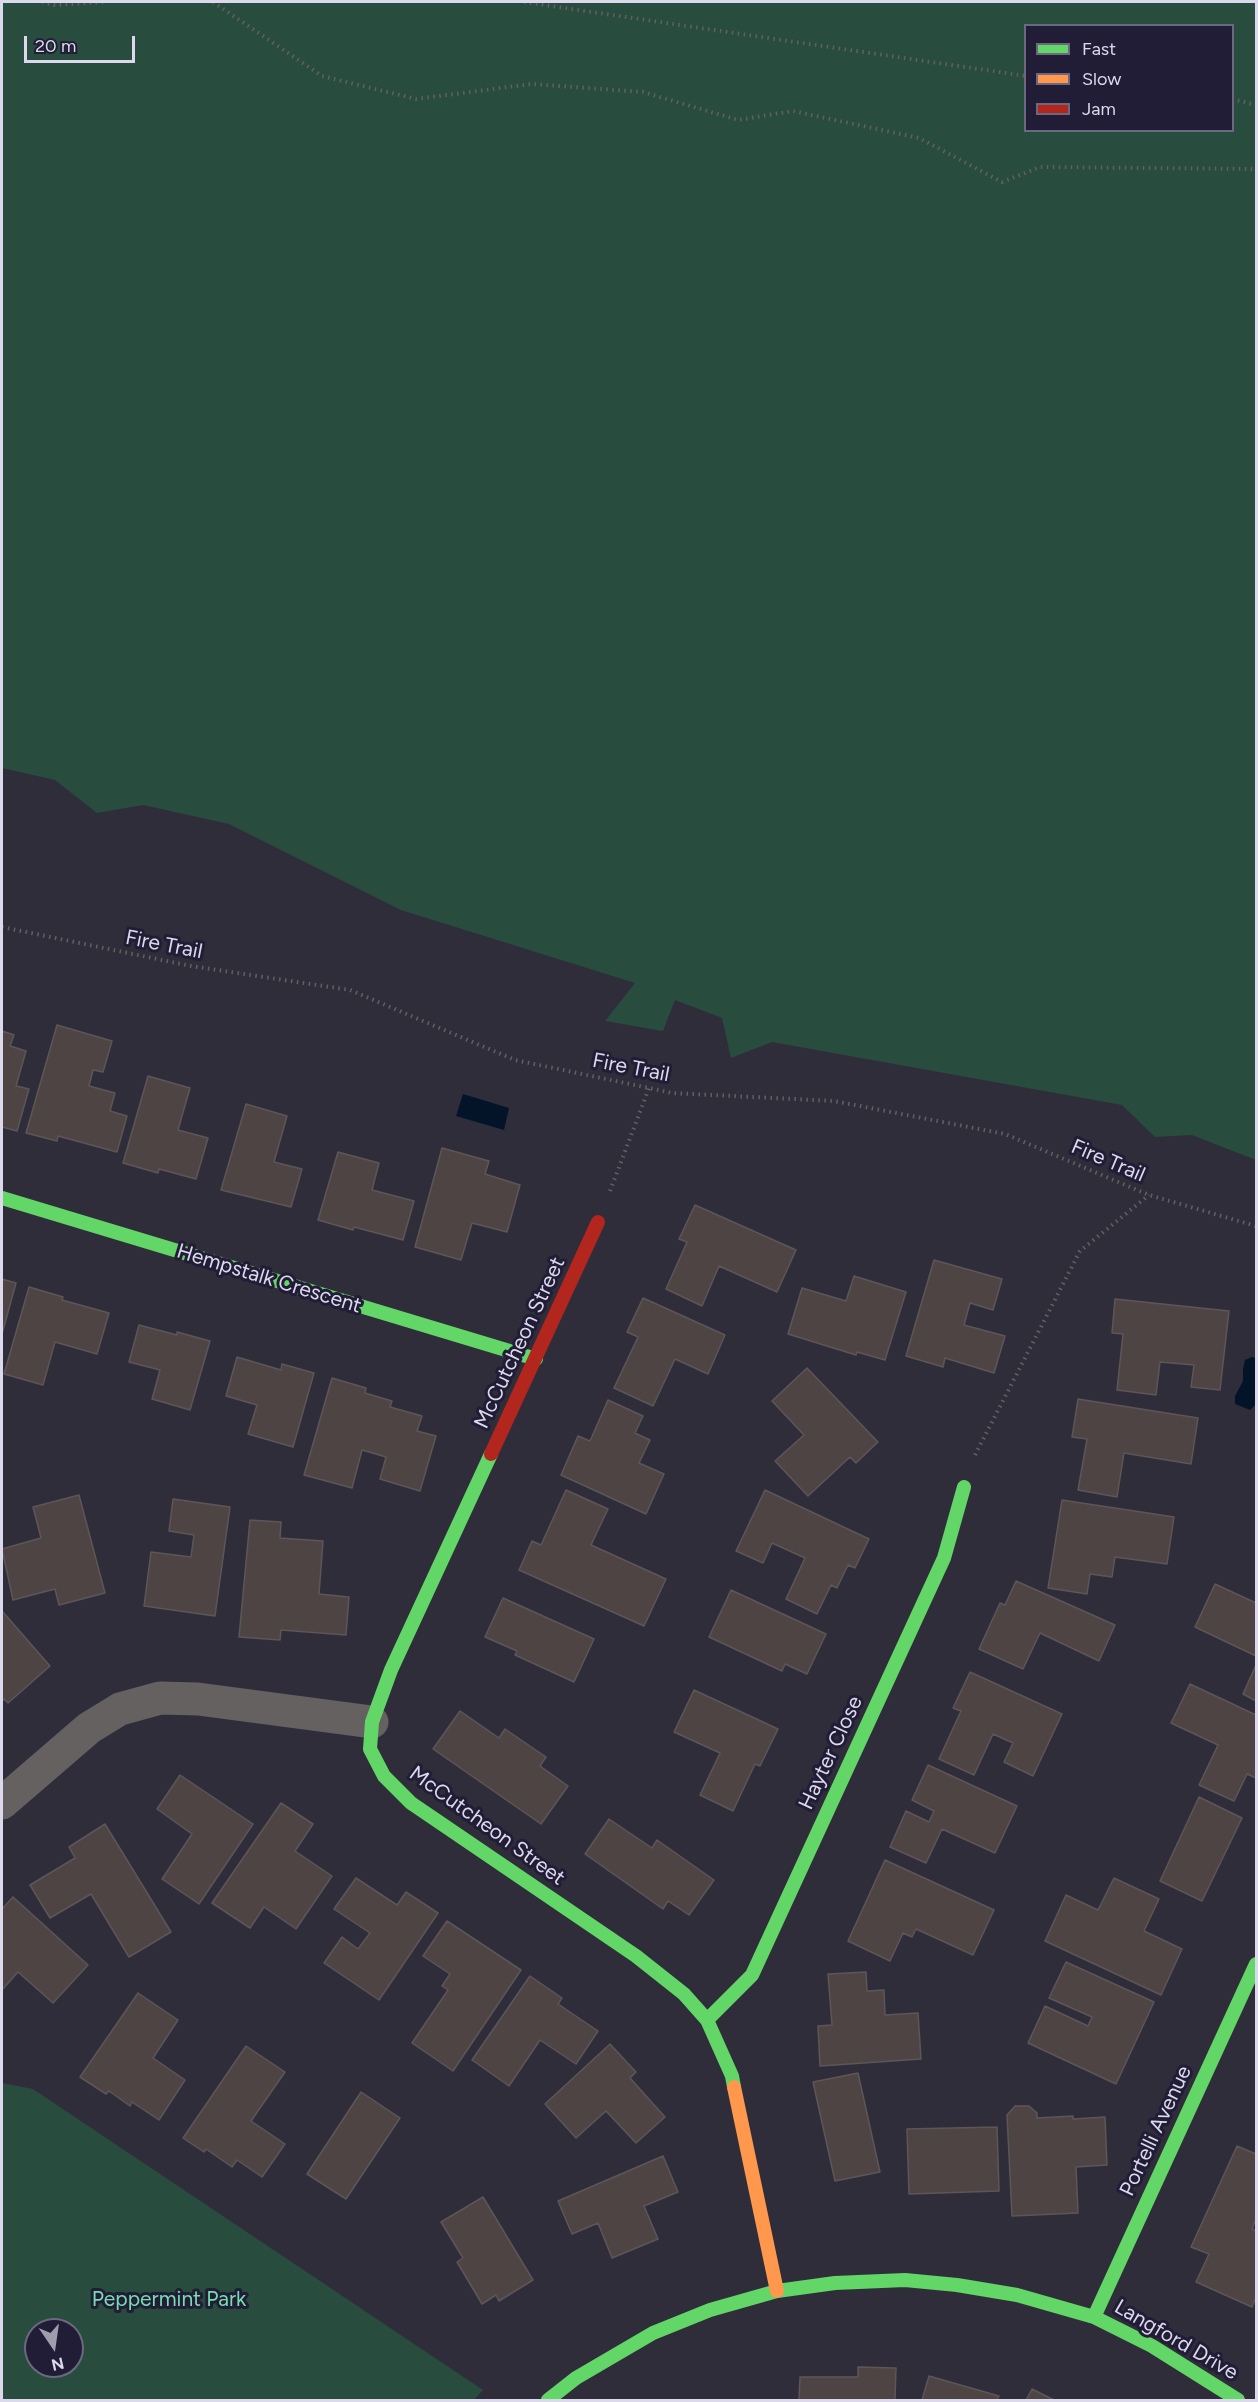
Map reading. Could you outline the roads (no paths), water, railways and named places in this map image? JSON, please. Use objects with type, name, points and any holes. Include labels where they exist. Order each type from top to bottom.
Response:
[{"type":"street","name":"Hempstalk Crescent","points":[[2,1198],[536,1359]]},
{"type":"street","name":"McCutcheon Street","points":[[598,1222],[391,1670],[372,1722],[370,1749],[384,1776],[411,1803],[636,1956],[684,1994],[708,2020],[732,2076],[777,2291]]},
{"type":"street","name":"Hayter Close","points":[[708,2020],[752,1975],[944,1558],[964,1487]]},
{"type":"street","points":[[2,1803],[89,1728],[120,1709],[160,1698],[198,1699],[372,1722]]},
{"type":"street","name":"Portelli Avenue","points":[[1094,2317],[1257,1964]]},
{"type":"street","name":"Langford Drive","points":[[548,2400],[576,2378],[653,2333],[710,2310],[777,2291],[835,2283],[905,2280],[957,2285],[1017,2295],[1094,2317],[1152,2346],[1238,2400]]},
{"type":"water","points":[[463,1094],[509,1108],[504,1130],[456,1116]]},
{"type":"water","points":[[1256,1358],[1256,1404],[1250,1410],[1235,1404],[1235,1396],[1243,1381],[1245,1360]]},
{"type":"park label","name":"Peppermint Park","points":[[169,2300]]}]
